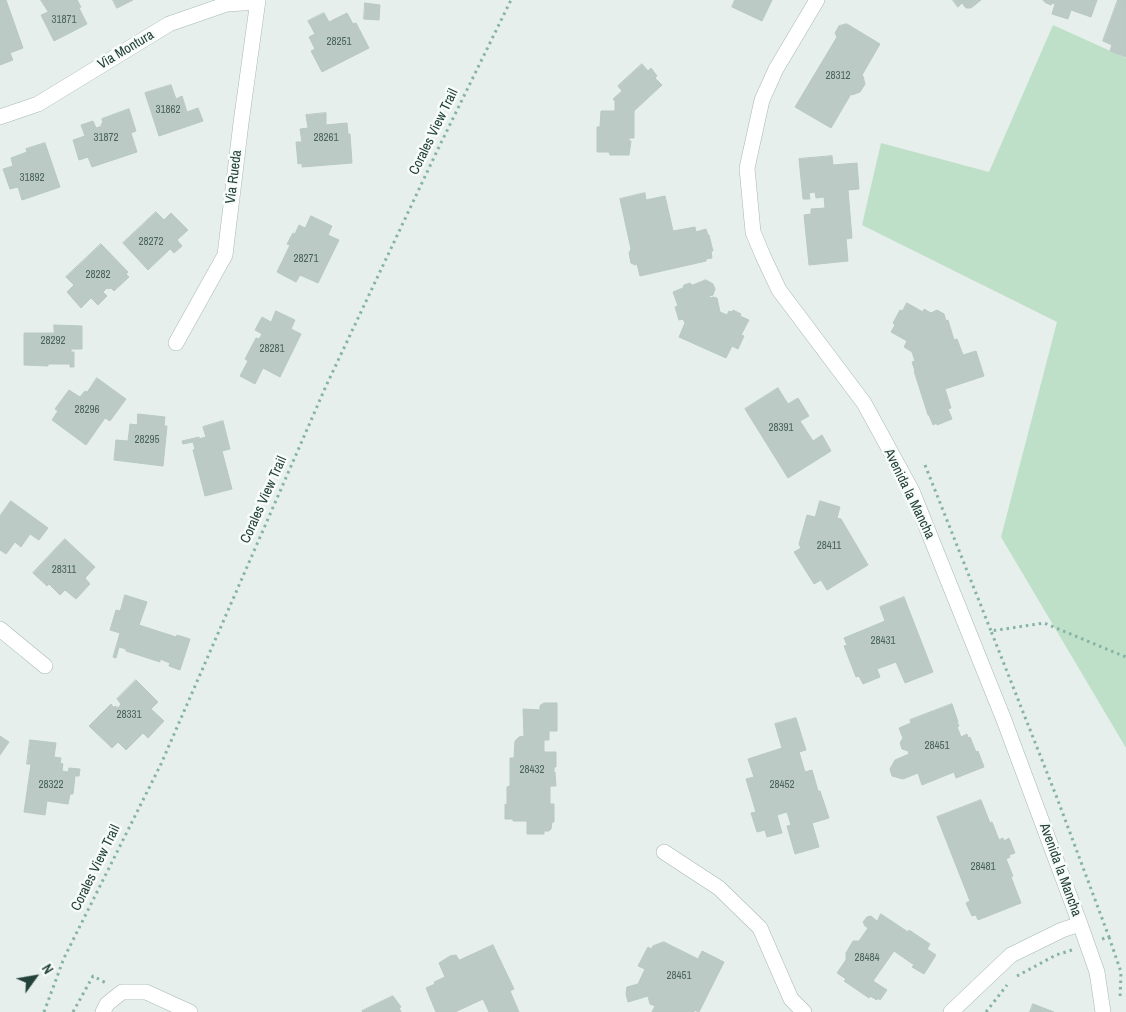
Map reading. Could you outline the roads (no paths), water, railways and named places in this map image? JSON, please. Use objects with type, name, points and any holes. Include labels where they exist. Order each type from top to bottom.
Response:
[{"type":"street","name":"Avenida la Mancha","points":[[816,0],[776,69],[762,100],[747,168],[753,232],[779,290],[864,403],[912,491],[1004,720],[1080,924],[1097,972],[1103,1012]]},
{"type":"street","name":"Via Montura","points":[[0,117],[38,104],[169,24],[227,4],[258,1]]},
{"type":"street","name":"Via Rueda","points":[[176,343],[225,255],[258,1]]},
{"type":"street","points":[[0,629],[46,666]]},
{"type":"street","points":[[664,852],[719,888],[760,928],[791,999],[804,1012]]},
{"type":"street","points":[[951,1012],[1010,955],[1062,930],[1080,924]]},
{"type":"street","points":[[103,1012],[107,1004],[122,992],[146,992],[190,1012]]}]
